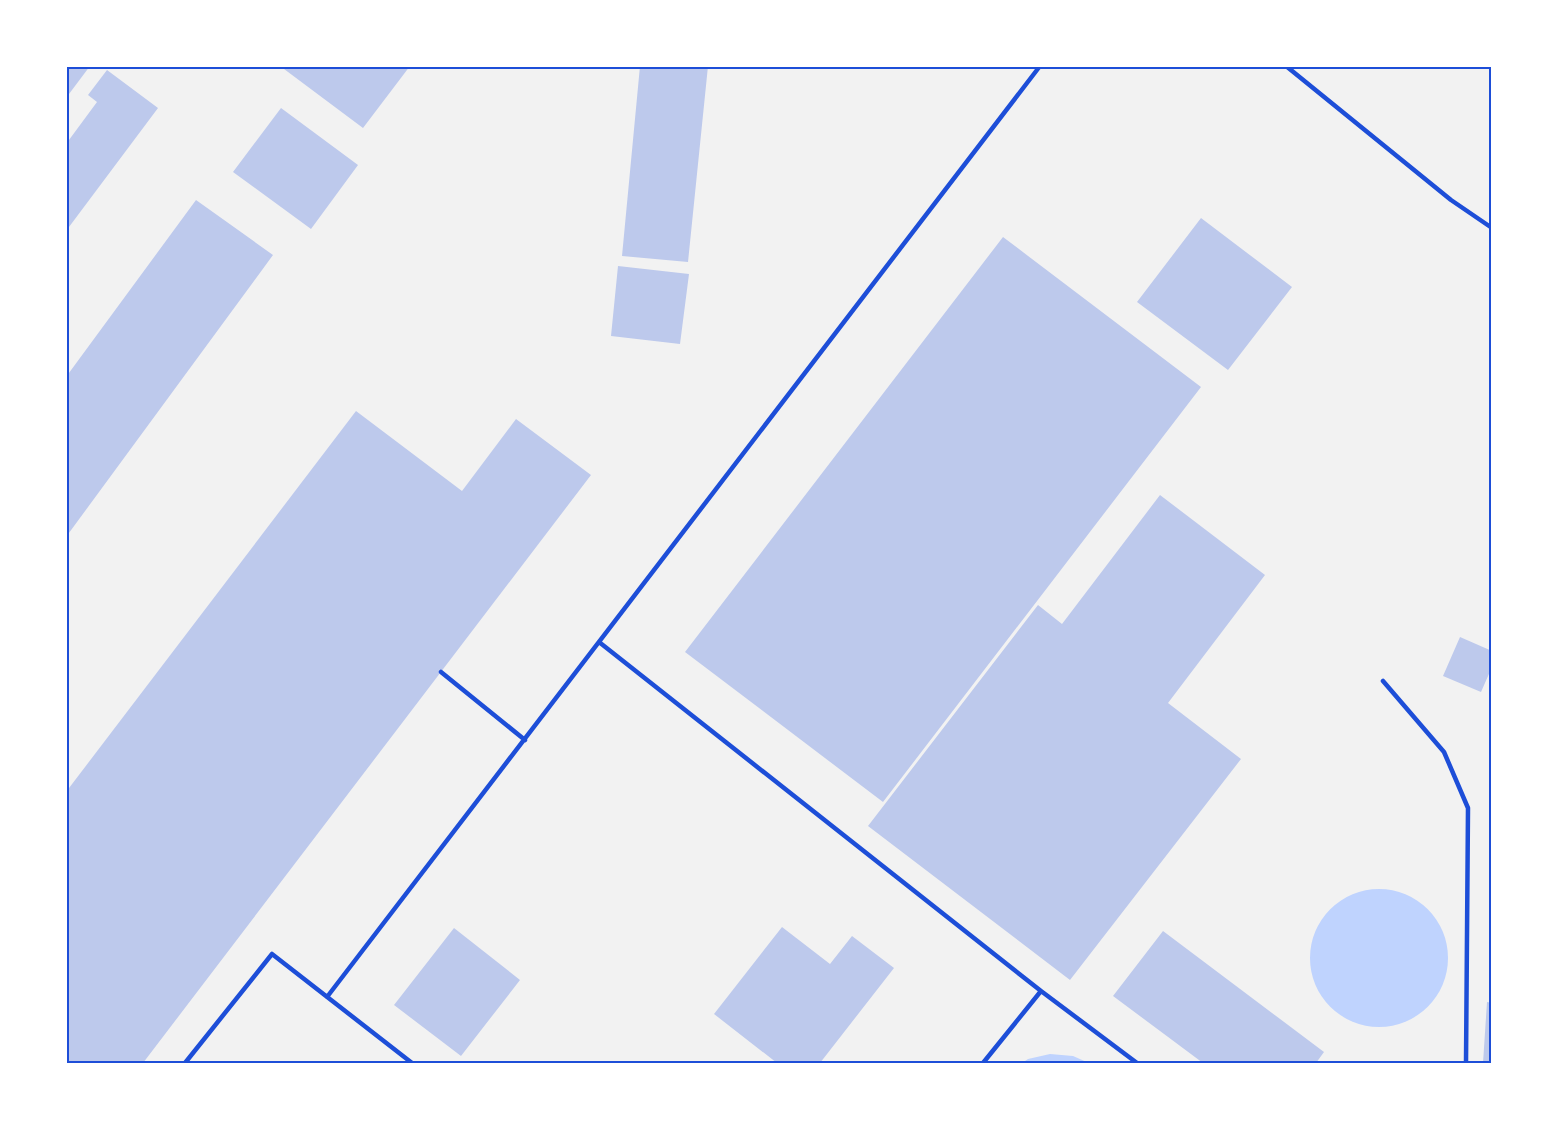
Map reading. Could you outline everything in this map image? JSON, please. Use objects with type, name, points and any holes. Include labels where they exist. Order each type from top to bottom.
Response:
[{"type":"lane","points":[[327,997],[1040,66]]},
{"type":"lane","points":[[1286,66],[1451,200],[1492,228]]},
{"type":"lane","points":[[599,642],[1041,991],[1137,1063]]},
{"type":"lane","points":[[441,672],[525,740]]},
{"type":"lane","points":[[1383,681],[1444,752],[1468,808],[1466,1063]]},
{"type":"lane","points":[[185,1063],[272,954],[412,1063]]},
{"type":"lane","points":[[983,1063],[1041,991]]},
{"type":"water","points":[[1379,889],[1405,894],[1428,909],[1443,932],[1448,958],[1443,984],[1428,1007],[1405,1022],[1379,1027],[1353,1022],[1330,1007],[1315,984],[1310,958],[1315,932],[1330,909],[1353,894]]},
{"type":"water","points":[[1050,1054],[1073,1056],[1089,1063],[1022,1063],[1028,1059]]},
{"type":"building","points":[[66,66],[90,66],[66,98]]},
{"type":"building","points":[[280,66],[410,66],[363,128]]},
{"type":"building","points":[[640,66],[708,66],[688,262],[622,256]]},
{"type":"building","points":[[107,70],[158,108],[66,231],[66,144],[97,102],[88,95]]},
{"type":"building","points":[[281,108],[358,165],[311,229],[233,172]]},
{"type":"building","points":[[196,200],[273,255],[66,537],[66,377]]},
{"type":"building","points":[[1201,218],[1292,287],[1228,370],[1137,302]]},
{"type":"building","points":[[1003,237],[1201,387],[883,802],[685,652]]},
{"type":"building","points":[[618,266],[689,274],[680,344],[611,336]]},
{"type":"building","points":[[356,411],[462,491],[516,419],[591,475],[143,1063],[66,1063],[66,792]]},
{"type":"building","points":[[1160,495],[1265,575],[1168,703],[1241,759],[1070,980],[868,826],[1038,605],[1062,624]]},
{"type":"building","points":[[1460,637],[1492,651],[1492,667],[1481,692],[1443,676]]},
{"type":"building","points":[[782,927],[830,964],[852,936],[894,968],[820,1063],[777,1063],[714,1014]]},
{"type":"building","points":[[454,928],[520,980],[461,1056],[394,1005]]},
{"type":"building","points":[[1163,931],[1324,1052],[1316,1063],[1203,1063],[1113,996]]},
{"type":"building","points":[[1487,1002],[1492,1003],[1492,1063],[1483,1063]]}]
